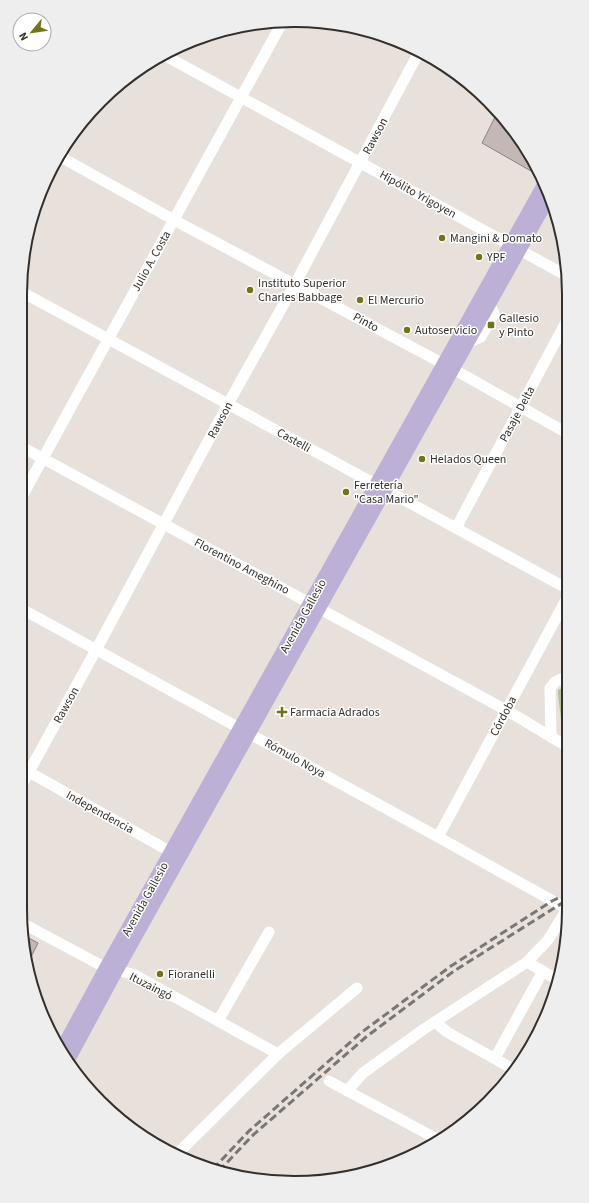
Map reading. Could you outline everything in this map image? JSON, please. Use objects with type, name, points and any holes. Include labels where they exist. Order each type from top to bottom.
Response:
[{"type":"main road","name":"Avenida Gallesio","points":[[448,366],[467,343],[489,303],[541,191]]},
{"type":"main road","name":"Avenida Gallesio","points":[[65,1045],[111,970],[176,855],[515,247],[545,202]]},
{"type":"main road","name":"Avenida Gallesio","points":[[71,1055],[111,970]]},
{"type":"street","name":"Julio A. Costa","points":[[27,487],[279,28]]},
{"type":"street","name":"Rawson","points":[[27,765],[96,650],[416,57]]},
{"type":"street","name":"Hipólito Yrigoyen","points":[[170,58],[561,273]]},
{"type":"street","name":"Pinto","points":[[64,159],[174,220],[448,366],[562,430]]},
{"type":"street","name":"Castelli","points":[[27,295],[562,586]]},
{"type":"street","name":"Pasaje Delta","points":[[456,528],[562,329]]},
{"type":"street","name":"Florentino Ameghino","points":[[27,450],[506,710],[562,743]]},
{"type":"street","name":"Córdoba","points":[[438,837],[562,607]]},
{"type":"street","name":"Rómulo Noya","points":[[27,612],[562,907]]},
{"type":"street","points":[[551,737],[550,688],[555,682],[562,679]]},
{"type":"street","name":"Independencia","points":[[27,772],[176,855]]},
{"type":"street","points":[[548,940],[561,920]]},
{"type":"street","name":"Ituzaingó","points":[[28,926],[111,970],[133,974],[278,1054]]},
{"type":"street","points":[[347,1090],[363,1073],[435,1022],[527,962],[548,940],[561,931]]},
{"type":"street","points":[[218,1021],[268,932]]},
{"type":"street","points":[[527,962],[553,977]]},
{"type":"street","points":[[495,1058],[543,971]]},
{"type":"street","points":[[181,1150],[278,1054],[357,988]]},
{"type":"street","points":[[435,1022],[447,1032],[510,1067]]},
{"type":"street","points":[[329,1081],[433,1137]]},
{"type":"green space","points":[[562,688],[562,726],[558,695],[558,690]]},
{"type":"building","points":[[495,117],[517,146],[531,171],[531,171],[482,143]]},
{"type":"building","points":[[29,938],[38,943],[31,956]]},
{"type":"railway","points":[[217,1165],[249,1131],[362,1032],[451,966],[552,901],[562,896]]},
{"type":"railway","points":[[223,1166],[253,1135],[366,1037],[454,971],[562,903]]},
{"type":"place","name":"Mangini & Domato","points":[[442,238]]},
{"type":"place","name":"YPF","points":[[479,257]]},
{"type":"place","name":"Instituto Superior Charles Babbage","points":[[250,290]]},
{"type":"place","name":"El Mercurio","points":[[360,300]]},
{"type":"place","name":"Gallesio y Pinto","points":[[491,325]]},
{"type":"place","name":"Autoservicio","points":[[407,330]]},
{"type":"place","name":"Helados Queen","points":[[422,459]]},
{"type":"place","name":"Ferretería \"Casa Mario\"","points":[[346,492]]},
{"type":"place","name":"Farmacia Adrados","points":[[282,712]]},
{"type":"place","name":"Fioranelli","points":[[160,974]]}]
